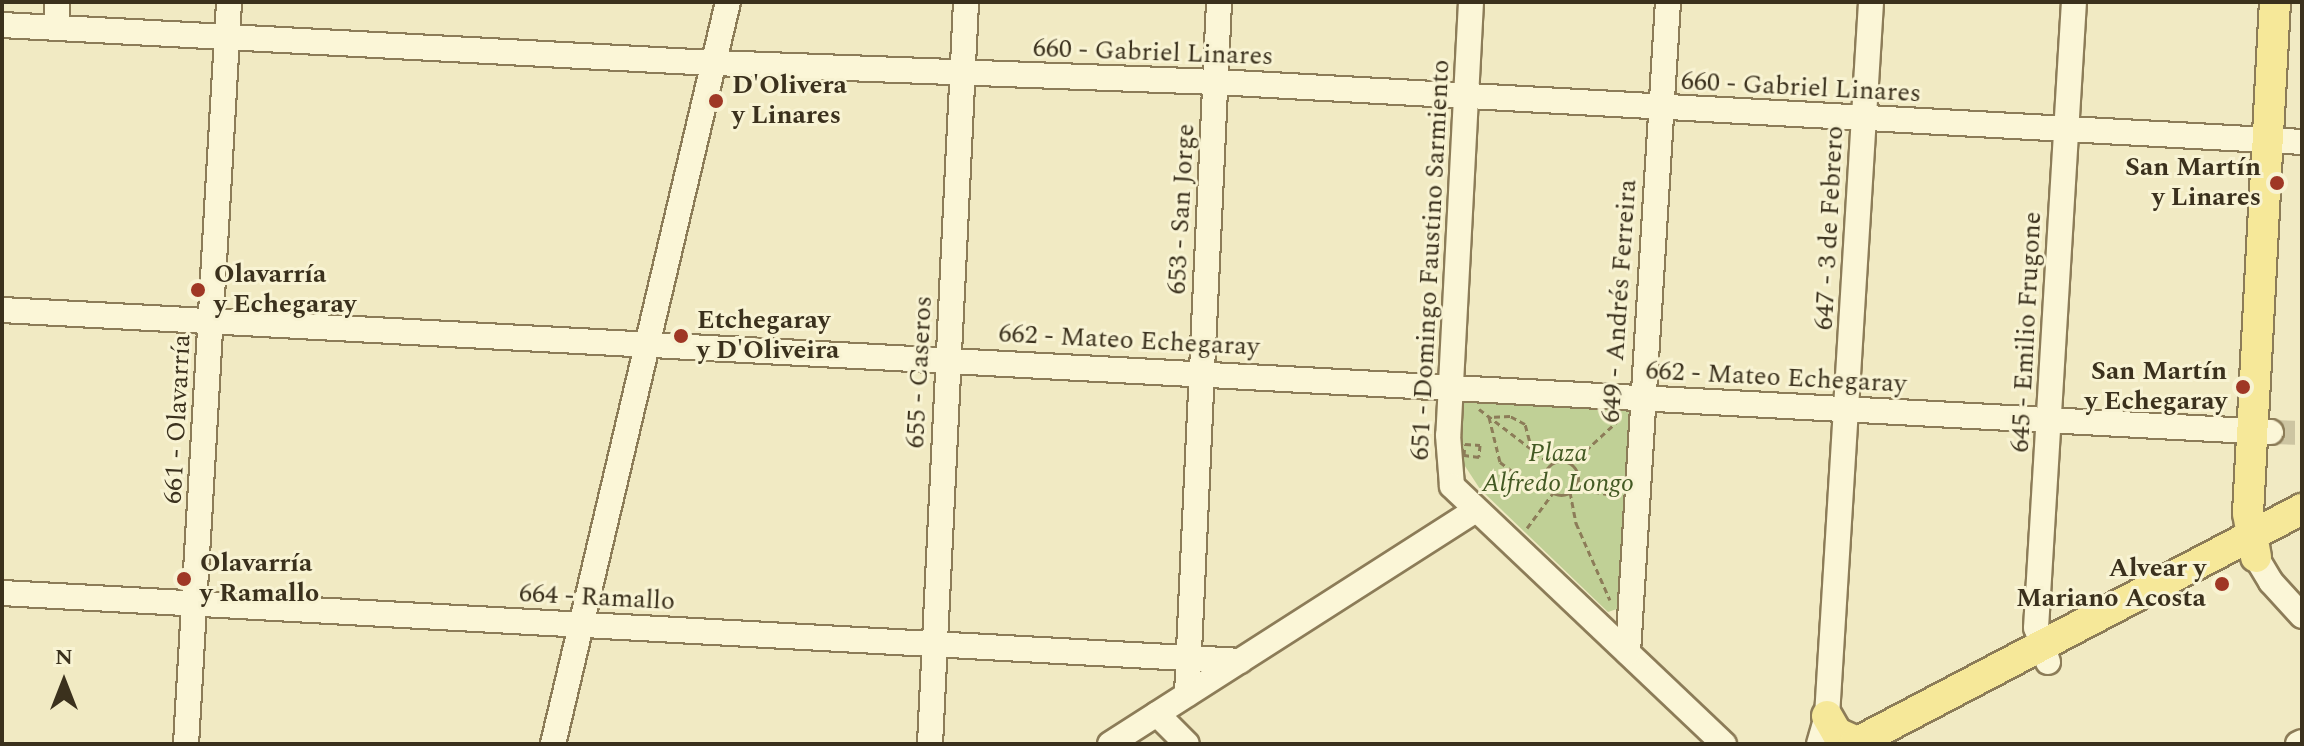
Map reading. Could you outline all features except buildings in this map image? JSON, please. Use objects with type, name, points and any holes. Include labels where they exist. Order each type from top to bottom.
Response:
[{"type":"main road","points":[[2253,547],[2262,432],[2267,140],[2275,2]]},
{"type":"main road","points":[[1823,730],[1837,733],[1855,743],[2045,654],[2253,547],[2302,509]]},
{"type":"main road","points":[[2253,547],[2302,533]]},
{"type":"main road","points":[[1887,744],[2045,654]]},
{"type":"street","points":[[57,2],[57,28]]},
{"type":"street","name":"661 - Olavarría","points":[[186,744],[229,2]]},
{"type":"street","points":[[553,744],[728,2]]},
{"type":"street","name":"655 - Caseros","points":[[930,744],[966,2]]},
{"type":"street","name":"653 - San Jorge","points":[[1190,659],[1219,2]]},
{"type":"street","name":"651 - Domingo Faustino Sarmiento","points":[[1471,2],[1448,472],[1452,486],[1724,744]]},
{"type":"street","name":"649 - Andrés Ferreira","points":[[1628,652],[1641,399],[1668,2]]},
{"type":"street","name":"647 - 3 de Febrero","points":[[1823,730],[1848,410],[1871,2]]},
{"type":"street","name":"645 - Emilio Frugone","points":[[2045,654],[2036,628],[2074,2]]},
{"type":"street","name":"660 - Gabriel Linares","points":[[2,25],[714,63],[1216,82],[2302,142]]},
{"type":"street","name":"662 - Mateo Echegaray","points":[[2,310],[2262,432]]},
{"type":"street","points":[[1432,537],[1442,523],[1448,472]]},
{"type":"street","points":[[1110,744],[1475,511]]},
{"type":"street","points":[[2253,547],[2271,582],[2302,616]]},
{"type":"street","name":"664 - Ramallo","points":[[2,593],[1240,661]]},
{"type":"street","points":[[1187,694],[1190,659]]},
{"type":"street","points":[[1157,714],[1187,744]]},
{"type":"path","points":[[1452,386],[1551,464],[1571,464],[1641,399]]},
{"type":"path","points":[[1489,417],[1510,416],[1525,424],[1532,450]]},
{"type":"path","points":[[1489,417],[1500,462],[1521,478],[1545,485],[1553,493]]},
{"type":"path","points":[[1465,444],[1480,445],[1479,457],[1464,455],[1465,444]]},
{"type":"path","points":[[1545,485],[1551,464]]},
{"type":"path","points":[[1571,464],[1577,473],[1572,490],[1576,523],[1614,611]]},
{"type":"path","points":[[1514,546],[1553,493],[1572,490],[1635,500]]},
{"type":"green space","name":"Plaza Alfredo Longo","points":[[1467,396],[1619,405],[1630,410],[1620,608],[1608,612],[1480,489],[1459,457],[1460,402]]},
{"type":"tunnel","points":[[2271,432],[2302,433]]},
{"type":"place","name":"D'Olivera y Linares","points":[[716,101]]},
{"type":"place","name":"San Martín y Linares","points":[[2277,183]]},
{"type":"place","name":"Olavarría y Echegaray","points":[[198,290]]},
{"type":"place","name":"Etchegaray y D'Oliveira","points":[[681,336]]},
{"type":"place","name":"San Martín y Echegaray","points":[[2243,387]]},
{"type":"place","name":"Olavarría y Ramallo","points":[[184,579]]},
{"type":"place","name":"Alvear y Mariano Acosta","points":[[2222,584]]}]
